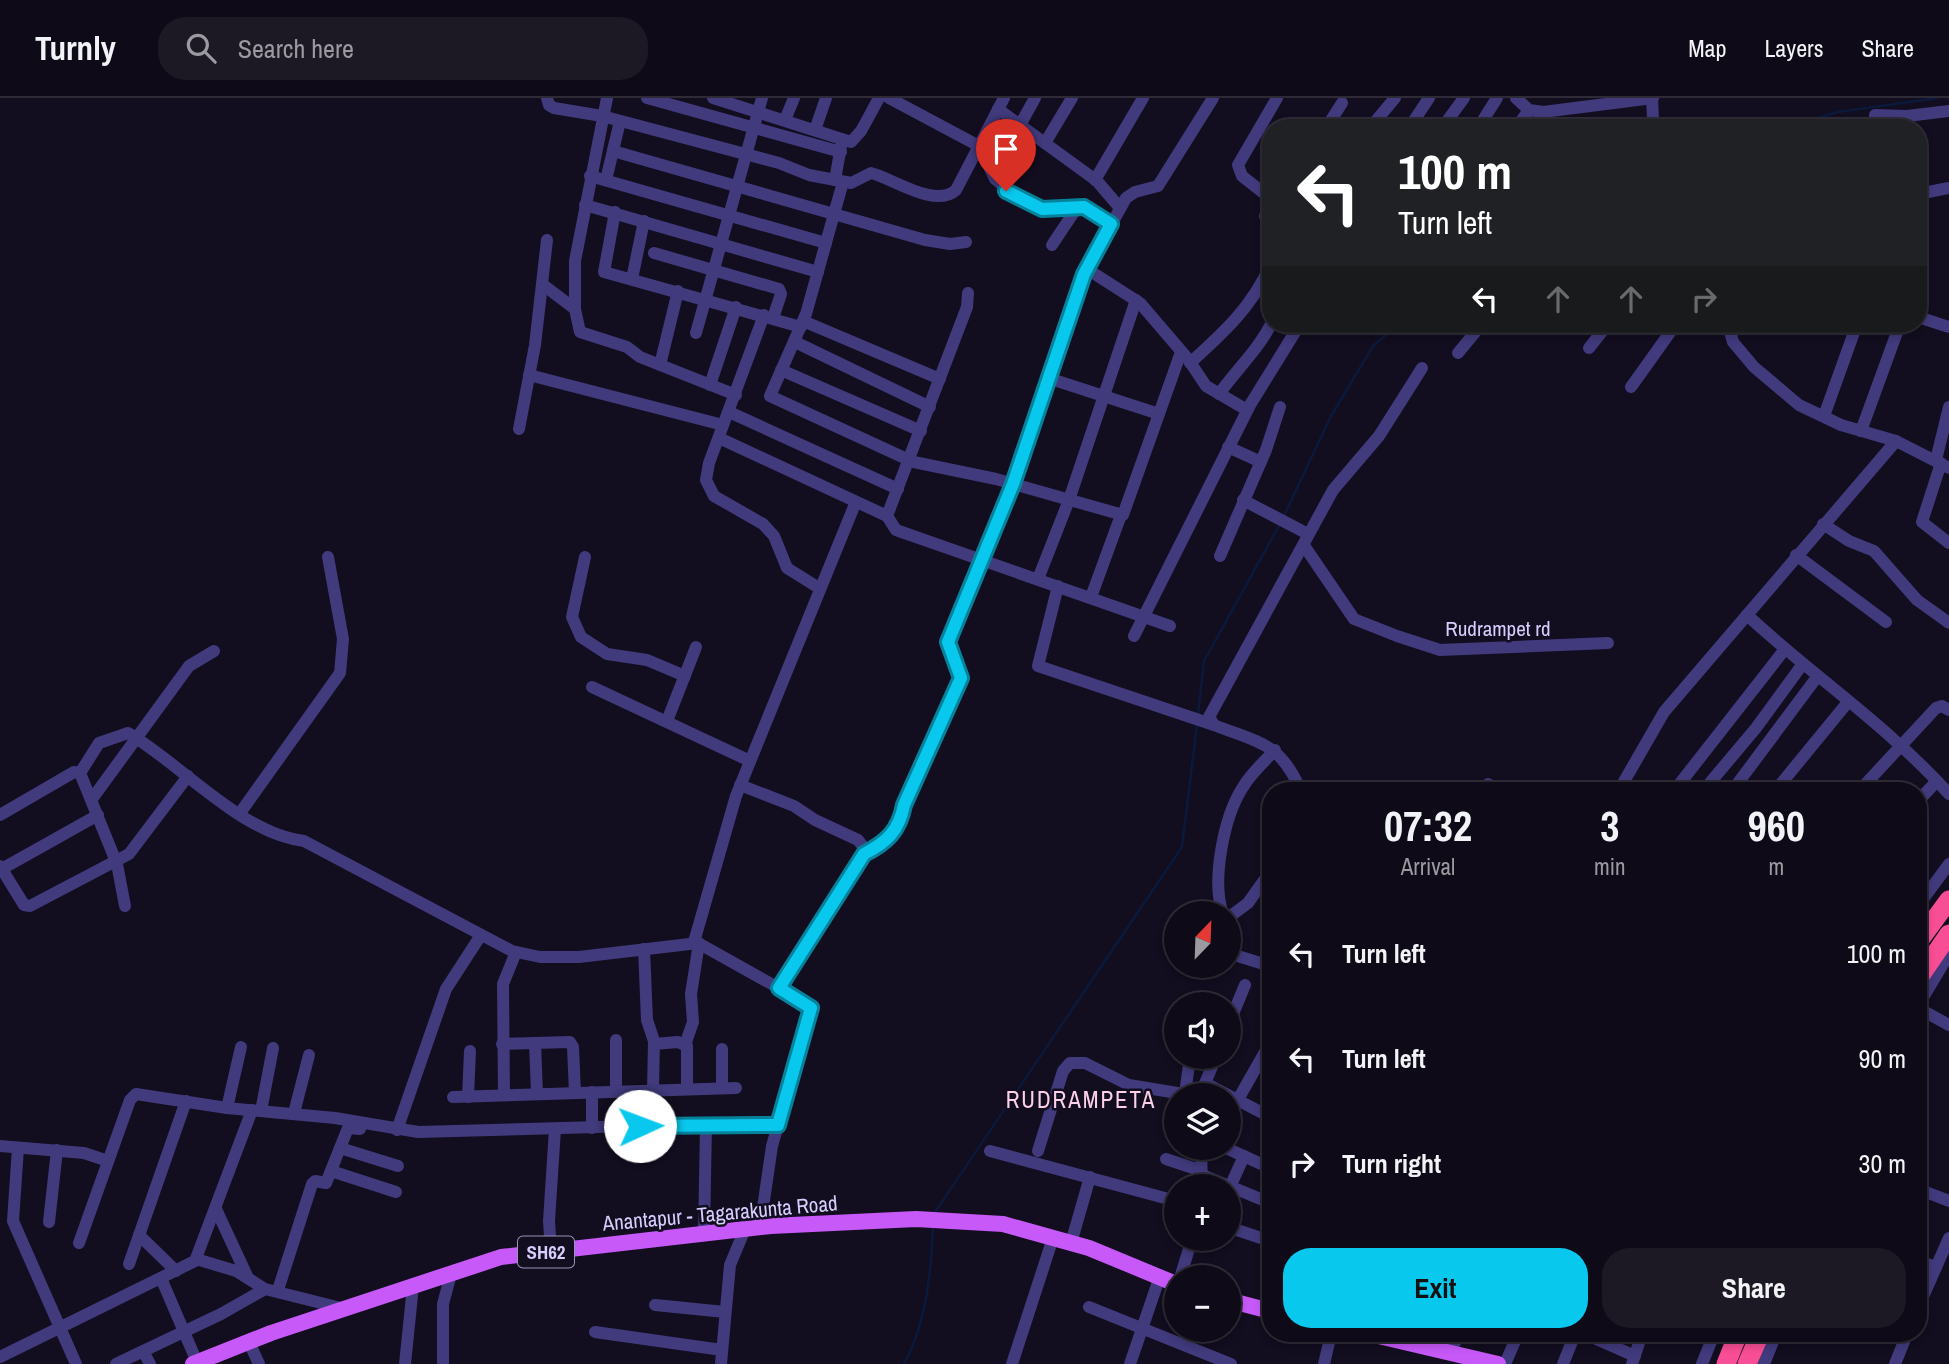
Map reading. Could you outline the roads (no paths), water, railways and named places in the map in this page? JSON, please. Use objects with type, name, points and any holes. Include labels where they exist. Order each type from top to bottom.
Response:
[{"type":"highway","points":[[1927,930],[1949,900]]},
{"type":"highway","points":[[1927,966],[1949,934]]},
{"type":"highway","points":[[1726,1364],[1735,1342]]},
{"type":"highway","points":[[1747,1364],[1757,1342]]},
{"type":"main road","name":"Anantapur - Tagarakunta Road","points":[[195,1363],[249,1342],[501,1257],[753,1228],[916,1219],[1003,1224],[1071,1243],[1164,1281]]},
{"type":"main road","points":[[1241,1303],[1262,1309]]},
{"type":"main road","points":[[1413,1342],[1457,1357],[1498,1364]]},
{"type":"street","points":[[547,98],[551,107],[573,104],[602,116],[839,181],[853,182],[870,173],[898,183],[909,192],[950,194],[956,190],[1001,103],[1020,125],[1095,180],[1120,208]]},
{"type":"street","points":[[607,98],[575,261],[577,328],[580,332],[627,347],[660,365],[736,395]]},
{"type":"street","points":[[649,98],[752,127],[842,146],[855,139],[879,98]]},
{"type":"street","points":[[713,98],[728,100],[815,130],[842,146]]},
{"type":"street","points":[[696,333],[707,299],[727,213],[762,98]]},
{"type":"street","points":[[785,120],[794,98]]},
{"type":"street","points":[[815,130],[826,98]]},
{"type":"street","points":[[889,98],[979,146],[995,179],[1019,199],[1048,209],[1077,206],[1111,224]]},
{"type":"street","points":[[1020,125],[1035,98]]},
{"type":"street","points":[[1045,143],[1072,98]]},
{"type":"street","points":[[1095,180],[1143,98]]},
{"type":"street","points":[[779,988],[864,854],[885,843],[900,823],[904,805],[961,678],[948,642],[1013,484],[1087,269],[1131,193],[1158,186],[1213,98]]},
{"type":"street","points":[[1265,119],[1277,98]]},
{"type":"street","points":[[1378,119],[1395,98]]},
{"type":"street","points":[[1415,119],[1429,98]]},
{"type":"street","points":[[1449,119],[1464,98]]},
{"type":"street","points":[[1484,119],[1497,98]]},
{"type":"street","points":[[1516,98],[1529,110],[1543,112],[1652,98],[1653,119]]},
{"type":"street","points":[[1332,119],[1342,103]]},
{"type":"street","points":[[1522,119],[1529,110]]},
{"type":"street","points":[[1918,119],[1949,111]]},
{"type":"street","points":[[1543,112],[1545,119]]},
{"type":"street","points":[[1875,119],[1875,115],[1893,119]]},
{"type":"street","points":[[606,180],[621,121]]},
{"type":"street","points":[[1262,124],[1238,165],[1242,176],[1262,192]]},
{"type":"street","points":[[842,146],[834,213],[818,272],[802,324],[780,370],[771,398],[909,461],[1013,484],[1121,515]]},
{"type":"street","points":[[613,151],[925,240],[950,244],[966,242]]},
{"type":"street","points":[[590,176],[826,243]]},
{"type":"street","points":[[1927,192],[1949,188]]},
{"type":"street","points":[[584,205],[818,272]]},
{"type":"street","points":[[1052,245],[1077,206]]},
{"type":"street","points":[[615,212],[602,269],[606,273],[802,324],[940,379]]},
{"type":"street","points":[[632,279],[644,221]]},
{"type":"street","points":[[519,429],[547,240]]},
{"type":"street","points":[[654,253],[779,289],[781,292],[768,316],[706,474],[711,492],[763,524],[774,536],[788,568],[820,588]]},
{"type":"street","points":[[1087,269],[1136,300],[1190,363],[1206,386],[1247,410]]},
{"type":"street","points":[[1190,363],[1239,318],[1262,283]]},
{"type":"street","points":[[542,284],[575,309]]},
{"type":"street","points":[[660,365],[678,291]]},
{"type":"street","points":[[887,516],[967,307],[968,293]]},
{"type":"street","points":[[1038,579],[1069,500],[1136,300]]},
{"type":"street","points":[[710,385],[736,307]]},
{"type":"street","points":[[1927,320],[1949,327]]},
{"type":"street","points":[[1219,394],[1237,367],[1262,342],[1266,333]]},
{"type":"street","points":[[1134,636],[1247,410],[1294,333]]},
{"type":"street","points":[[1458,353],[1475,333]]},
{"type":"street","points":[[1589,348],[1598,333]]},
{"type":"street","points":[[1631,387],[1670,333]]},
{"type":"street","points":[[1732,333],[1733,342],[1755,367],[1799,404],[1861,431],[1896,441],[1942,464]]},
{"type":"street","points":[[1824,416],[1854,333]]},
{"type":"street","points":[[1861,431],[1897,333]]},
{"type":"street","points":[[795,342],[930,407]]},
{"type":"street","points":[[1091,597],[1181,352]]},
{"type":"street","points":[[1214,725],[1209,719],[1212,711],[1242,662],[1333,490],[1374,443],[1422,368]]},
{"type":"street","points":[[780,370],[921,431]]},
{"type":"street","points":[[529,375],[721,432],[855,504],[887,516],[896,530],[1170,626]]},
{"type":"street","points":[[1048,378],[1159,414]]},
{"type":"street","points":[[1220,556],[1261,462],[1280,407]]},
{"type":"street","points":[[1949,407],[1942,464],[1922,522],[1949,543]]},
{"type":"street","points":[[729,412],[898,489]]},
{"type":"street","points":[[1624,782],[1664,712],[1896,441]]},
{"type":"street","points":[[1228,447],[1261,462]]},
{"type":"street","points":[[1243,500],[1308,534]]},
{"type":"street","points":[[687,1089],[685,1045],[693,1022],[691,993],[696,943],[740,785],[855,504]]},
{"type":"street","points":[[1823,524],[1849,541],[1874,551],[1917,600],[1949,623]]},
{"type":"street","name":"Rudrampet rd","points":[[1305,547],[1354,619],[1440,650],[1608,643]]},
{"type":"street","points":[[1796,555],[1886,622]]},
{"type":"street","points":[[240,813],[340,673],[343,639],[328,557]]},
{"type":"street","points":[[585,557],[572,617],[581,637],[607,654],[647,660],[685,676]]},
{"type":"street","points":[[1059,586],[1038,666],[1255,738],[1275,750],[1289,765],[1297,782]]},
{"type":"street","points":[[1747,615],[1802,666],[1902,746],[1949,794]]},
{"type":"street","points":[[667,721],[696,647]]},
{"type":"street","points":[[1682,782],[1785,649]]},
{"type":"street","points":[[92,799],[189,666],[214,650]]},
{"type":"street","points":[[1711,782],[1756,728],[1802,666]]},
{"type":"street","points":[[1739,782],[1817,677]]},
{"type":"street","points":[[592,687],[750,761]]},
{"type":"street","points":[[1782,782],[1848,702]]},
{"type":"street","points":[[1868,782],[1938,706],[1949,710]]},
{"type":"street","points":[[80,773],[99,743],[125,732],[240,813],[285,839],[309,844],[516,952],[574,958],[696,943],[811,1008],[753,1228],[730,1265],[722,1357],[595,1332]]},
{"type":"street","points":[[1219,901],[1218,866],[1237,797],[1245,783],[1275,750]]},
{"type":"street","points":[[0,815],[74,772],[80,773]]},
{"type":"street","points":[[80,773],[116,859],[125,906]]},
{"type":"street","points":[[98,815],[1,868],[26,907],[131,851],[188,776]]},
{"type":"street","points":[[1927,791],[1937,780]]},
{"type":"street","points":[[740,785],[778,798],[815,820],[852,836],[862,844],[864,854]]},
{"type":"street","points":[[1927,894],[1949,864]]},
{"type":"street","points":[[1241,908],[1262,883]]},
{"type":"street","points":[[400,1134],[446,989],[481,935]]},
{"type":"street","points":[[644,949],[648,1024],[654,1044],[653,1090]]},
{"type":"street","points":[[504,1095],[504,979],[516,952]]},
{"type":"street","points":[[1927,992],[1949,954]]},
{"type":"street","points":[[1241,957],[1262,963]]},
{"type":"street","points":[[1241,995],[1245,985]]},
{"type":"street","points":[[1927,1012],[1949,1025]]},
{"type":"street","points":[[615,1040],[616,1092]]},
{"type":"street","points":[[535,1043],[537,1094]]},
{"type":"street","points":[[502,1044],[571,1044],[575,1093]]},
{"type":"street","points":[[654,1044],[685,1045]]},
{"type":"street","points":[[227,1108],[241,1047]]},
{"type":"street","points":[[0,1357],[196,1259],[257,1110],[273,1048]]},
{"type":"street","points":[[722,1049],[722,1088]]},
{"type":"street","points":[[468,1097],[470,1051]]},
{"type":"street","points":[[294,1113],[309,1055]]},
{"type":"street","points":[[1241,1093],[1262,1060]]},
{"type":"street","points":[[1038,1151],[1063,1071],[1070,1063],[1085,1063],[1129,1084],[1164,1090]]},
{"type":"street","points":[[453,1097],[736,1088]]},
{"type":"street","points":[[592,1092],[592,1128]]},
{"type":"street","points":[[79,1243],[134,1095],[227,1108],[294,1113],[400,1134]]},
{"type":"street","points":[[129,1264],[186,1101]]},
{"type":"street","points":[[1241,1101],[1262,1113]]},
{"type":"street","points":[[116,1364],[272,1289],[312,1184],[317,1181],[326,1183],[350,1127],[400,1134],[706,1124],[778,1125]]},
{"type":"street","points":[[704,1234],[706,1124]]},
{"type":"street","points":[[551,1251],[549,1221],[555,1129]]},
{"type":"street","points":[[0,1146],[84,1153],[108,1161]]},
{"type":"street","points":[[18,1147],[13,1221],[76,1364]]},
{"type":"street","points":[[340,1148],[398,1166]]},
{"type":"street","points":[[49,1222],[57,1150]]},
{"type":"street","points":[[990,1151],[1164,1198]]},
{"type":"street","points":[[1241,1155],[1262,1164]]},
{"type":"street","points":[[1236,1174],[1244,1156]]},
{"type":"street","points":[[1168,1160],[1194,1174]]},
{"type":"street","points":[[331,1171],[396,1192]]},
{"type":"street","points":[[1071,1243],[1090,1177]]},
{"type":"street","points":[[1241,1191],[1262,1200]]},
{"type":"street","points":[[1927,1192],[1949,1201]]},
{"type":"street","points":[[216,1209],[248,1278]]},
{"type":"street","points":[[1241,1231],[1262,1238]]},
{"type":"street","points":[[139,1235],[176,1271]]},
{"type":"street","points":[[1012,1364],[1053,1238]]},
{"type":"street","points":[[1927,1292],[1941,1266],[1949,1238]]},
{"type":"street","points":[[196,1259],[272,1289],[345,1309]]},
{"type":"street","points":[[443,1364],[446,1332],[443,1304],[450,1274]]},
{"type":"street","points":[[161,1278],[185,1330],[195,1363]]},
{"type":"street","points":[[1130,1364],[1158,1279]]},
{"type":"street","points":[[405,1364],[413,1286]]},
{"type":"street","points":[[655,1305],[725,1312]]},
{"type":"street","points":[[1089,1307],[1231,1364]]},
{"type":"street","points":[[249,1342],[259,1364]]},
{"type":"street","points":[[1324,1364],[1329,1342]]},
{"type":"street","points":[[1505,1364],[1515,1342]]},
{"type":"street","points":[[1563,1364],[1572,1342]]},
{"type":"street","points":[[1600,1342],[1633,1360],[1640,1342]]},
{"type":"street","points":[[1702,1364],[1711,1342]]},
{"type":"street","points":[[1764,1364],[1773,1342]]},
{"type":"street","points":[[1895,1364],[1904,1342]]},
{"type":"street","points":[[143,1351],[150,1364]]},
{"type":"waterway","points":[[1813,119],[1838,112],[1938,98]]},
{"type":"waterway","points":[[1283,518],[1331,416],[1373,346],[1388,333]]},
{"type":"waterway","points":[[1198,714],[1204,661],[1280,524]]},
{"type":"waterway","points":[[933,1215],[1182,847],[1197,725]]},
{"type":"waterway","points":[[904,1364],[923,1314],[933,1225]]},
{"type":"district","name":"RUDRAMPETA","points":[[1081,1099]]}]
